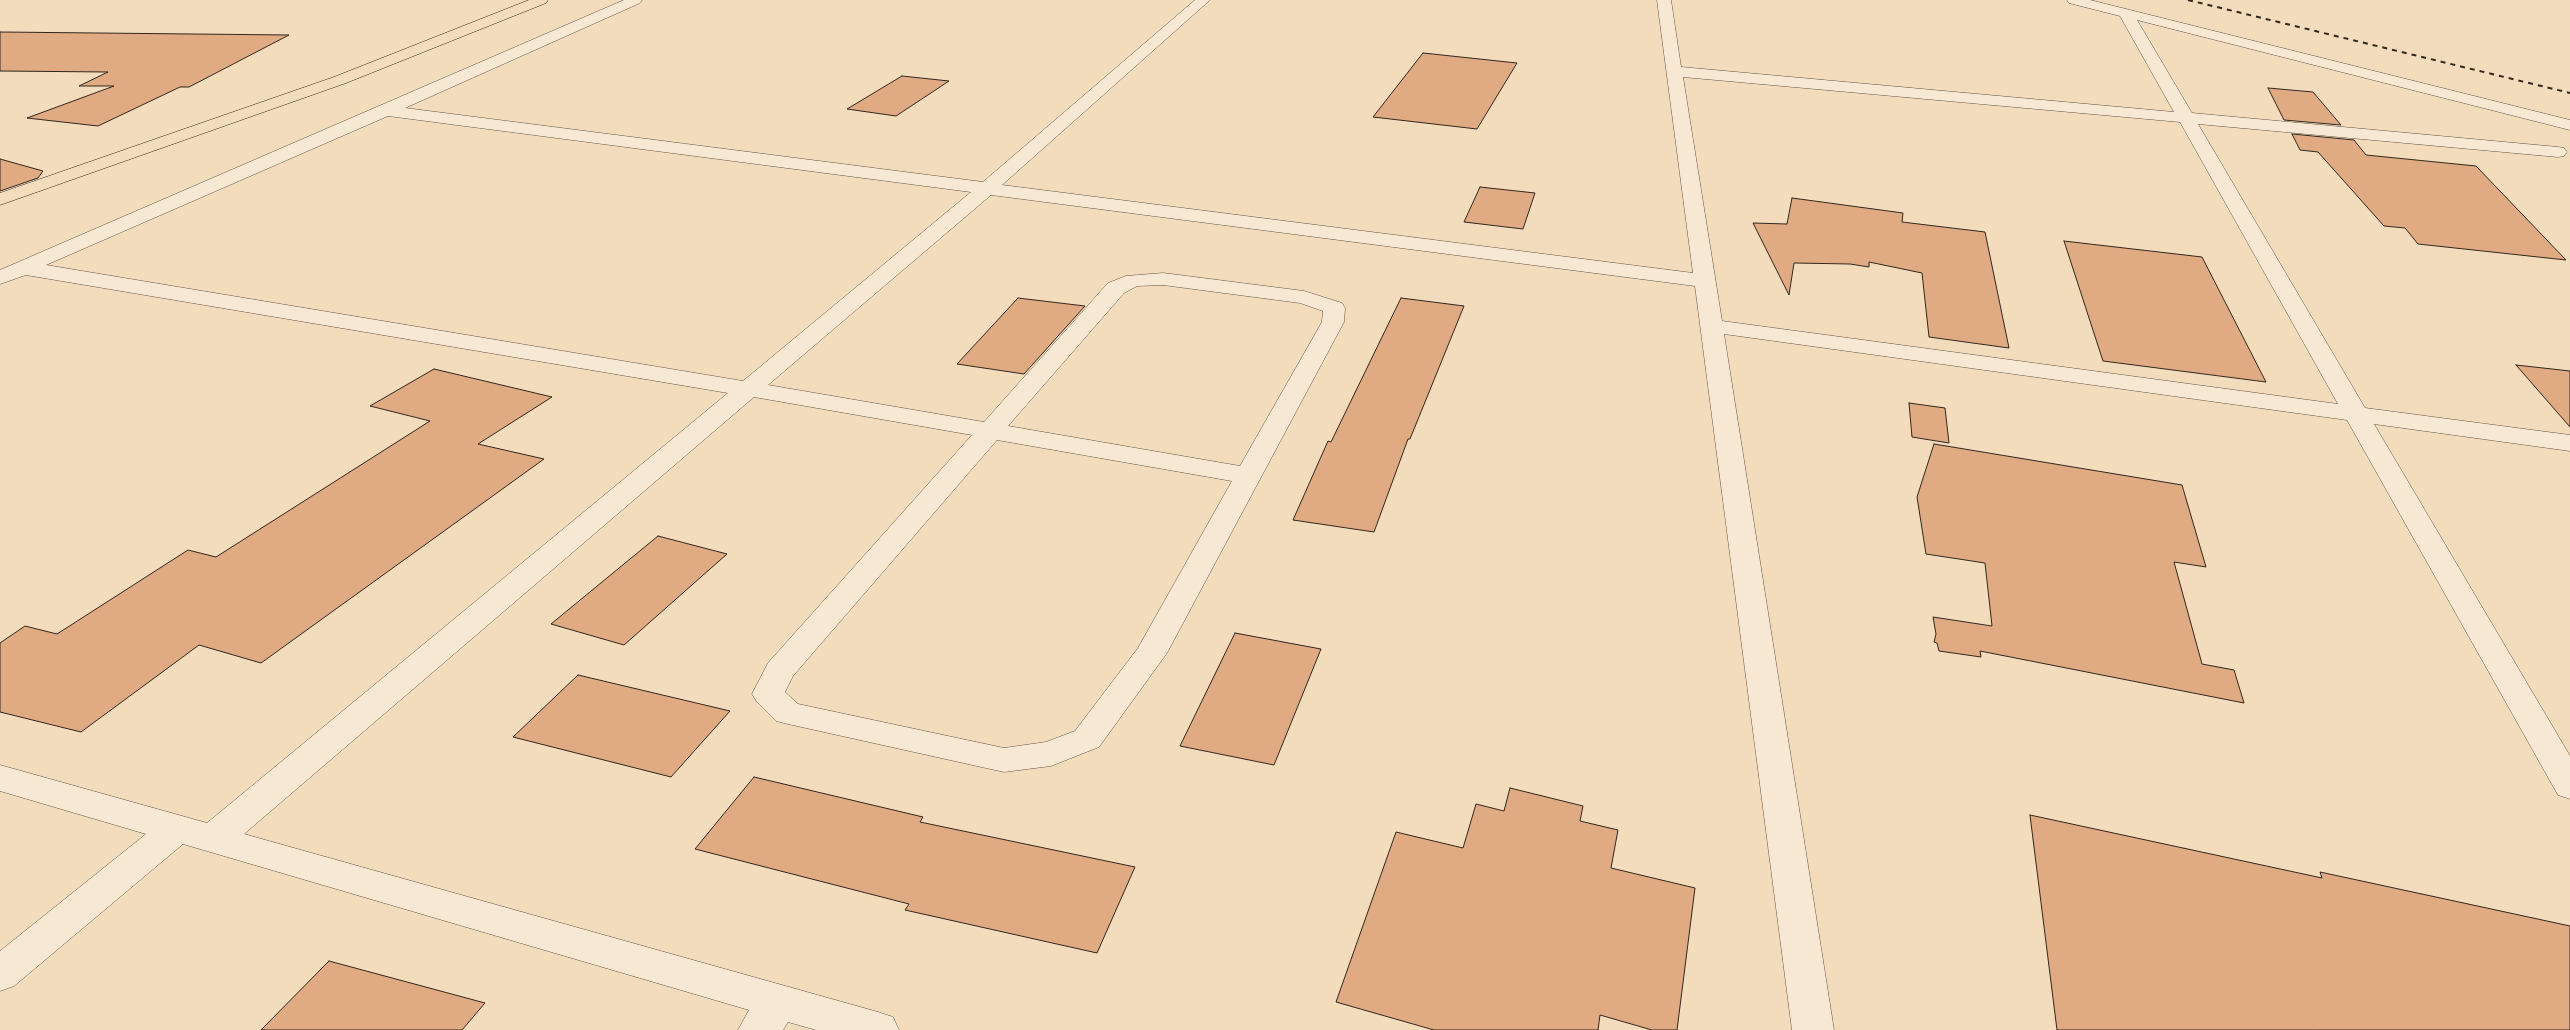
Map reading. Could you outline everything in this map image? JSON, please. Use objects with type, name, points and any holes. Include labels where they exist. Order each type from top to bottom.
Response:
[{"type":"main road","points":[[0,199],[340,80],[541,0]]},
{"type":"lane","points":[[0,278],[386,111],[635,0]]},
{"type":"lane","points":[[213,839],[985,190],[1203,0]]},
{"type":"lane","points":[[1664,0],[1813,1030]]},
{"type":"lane","points":[[2074,0],[2570,124]]},
{"type":"lane","points":[[2125,12],[2567,777]]},
{"type":"lane","points":[[1674,71],[2185,117],[2564,158]]},
{"type":"lane","points":[[386,111],[985,190],[1705,281]]},
{"type":"lane","points":[[2517,112],[2564,158]]},
{"type":"lane","points":[[24,268],[749,389],[1250,476]]},
{"type":"lane","points":[[1163,278],[1304,297],[1334,308],[1333,322],[1250,476],[1151,652],[1087,739],[1051,754],[1004,760],[788,713],[768,694],[779,671],[989,431],[1116,288],[1134,280],[1163,278]]},
{"type":"lane","points":[[1711,326],[2570,443]]},
{"type":"lane","points":[[0,778],[213,839],[769,1016],[878,1030]]},
{"type":"lane","points":[[0,974],[177,829]]},
{"type":"building","points":[[0,32],[289,35],[189,87],[180,87],[98,126],[27,118],[114,86],[79,86],[108,72],[0,71]]},
{"type":"building","points":[[1423,53],[1517,63],[1477,129],[1373,117]]},
{"type":"building","points":[[902,76],[949,81],[896,116],[847,109]]},
{"type":"building","points":[[2268,88],[2313,92],[2341,125],[2284,120]]},
{"type":"building","points":[[2292,134],[2354,140],[2366,155],[2476,166],[2566,260],[2418,244],[2405,228],[2384,226],[2318,152],[2300,150]]},
{"type":"building","points":[[0,159],[43,171],[38,178],[0,191]]},
{"type":"building","points":[[1480,187],[1535,193],[1523,229],[1464,222]]},
{"type":"building","points":[[1792,198],[1903,213],[1902,222],[1985,232],[2009,348],[1929,337],[1922,273],[1869,262],[1869,267],[1850,264],[1794,263],[1789,295],[1753,223],[1787,224]]},
{"type":"building","points":[[2064,241],[2202,257],[2266,382],[2103,361]]},
{"type":"building","points":[[1018,298],[1085,306],[1024,374],[957,364]]},
{"type":"building","points":[[1401,298],[1464,306],[1410,439],[1408,439],[1374,532],[1293,520],[1328,441],[1331,442]]},
{"type":"building","points":[[2516,365],[2570,371],[2570,427]]},
{"type":"building","points":[[434,369],[552,397],[478,444],[544,459],[261,663],[199,645],[81,732],[0,712],[0,643],[25,626],[57,634],[188,550],[216,557],[430,421],[370,406]]},
{"type":"building","points":[[1909,403],[1945,408],[1949,443],[1912,437]]},
{"type":"building","points":[[1934,444],[2182,485],[2206,567],[2174,562],[2202,664],[2234,670],[2244,703],[1980,651],[1981,657],[1939,651],[1937,643],[1934,642],[1936,634],[1933,617],[1992,626],[1985,563],[1926,554],[1917,497]]},
{"type":"building","points":[[658,536],[727,554],[624,645],[551,624]]},
{"type":"building","points":[[1235,633],[1321,649],[1274,765],[1180,746]]},
{"type":"building","points":[[578,675],[730,711],[671,777],[513,737]]},
{"type":"building","points":[[754,777],[923,817],[920,822],[1135,867],[1097,953],[905,910],[909,904],[695,849]]},
{"type":"building","points":[[1510,788],[1583,806],[1580,821],[1618,830],[1611,868],[1695,888],[1677,1030],[1652,1030],[1600,1015],[1598,1030],[1434,1030],[1336,1002],[1396,832],[1463,848],[1476,804],[1504,811]]},
{"type":"building","points":[[2030,815],[2322,878],[2320,872],[2570,926],[2570,1030],[2057,1030]]},
{"type":"building","points":[[329,961],[485,1003],[462,1030],[261,1030]]},
{"type":"railway","points":[[2188,0],[2570,93]]}]
